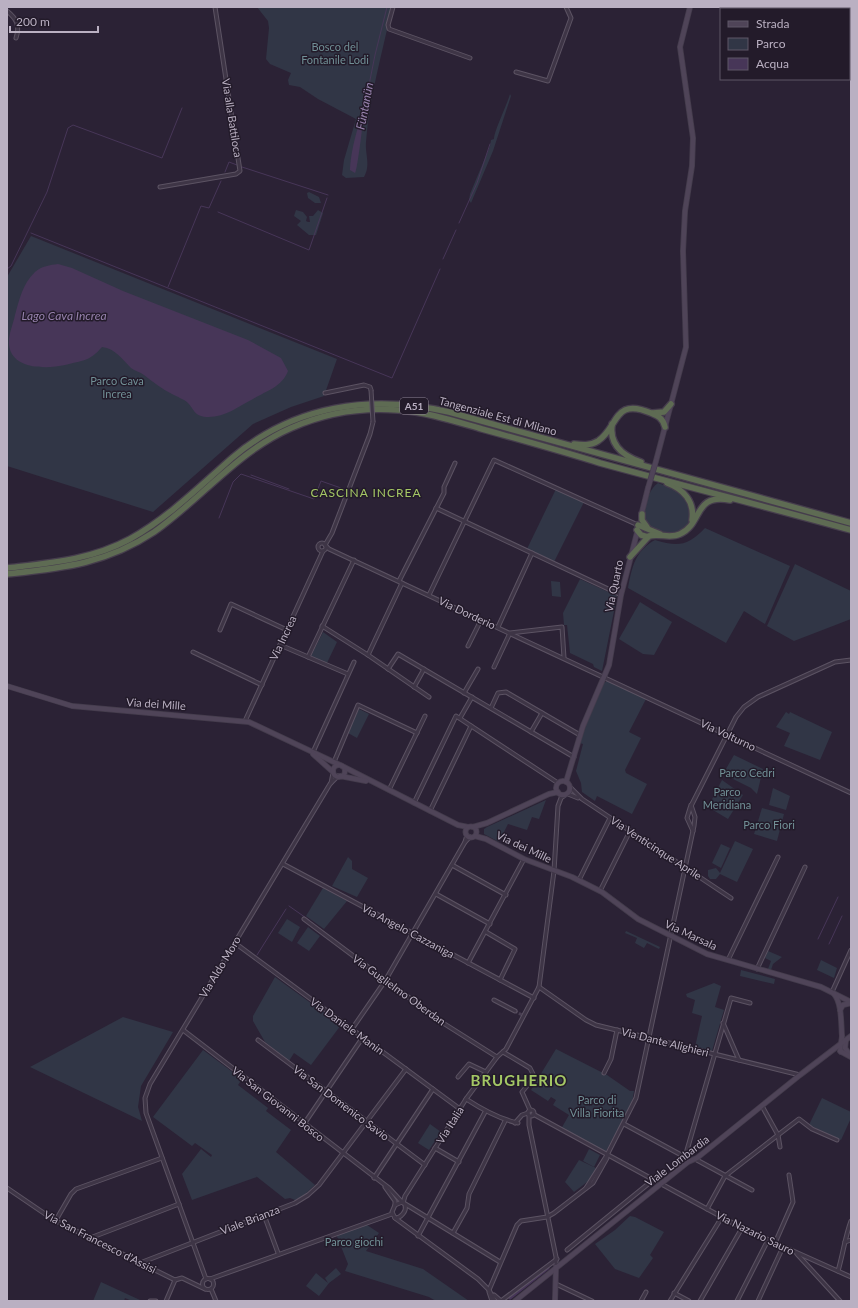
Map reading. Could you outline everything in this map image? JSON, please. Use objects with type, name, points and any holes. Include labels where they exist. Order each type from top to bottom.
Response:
[{"type":"highway","points":[[664,427],[664,416],[672,401]]},
{"type":"highway","name":"Tangenziale Est di Milano","points":[[7,568],[71,560],[118,545],[156,522],[239,452],[264,434],[296,418],[326,409],[373,403],[418,406],[449,412],[851,523]]},
{"type":"highway","points":[[536,436],[579,444],[589,444],[600,439],[618,415],[627,409],[635,408],[664,416]]},
{"type":"highway","name":"Tangenziale Est di Milano","points":[[7,574],[76,566],[119,552],[157,529],[242,458],[268,440],[299,425],[344,412],[387,409],[433,416],[851,530]]},
{"type":"highway","points":[[612,423],[612,438],[619,450],[629,457],[659,470]]},
{"type":"highway","points":[[599,462],[668,484],[680,490],[688,498],[692,506],[691,525]]},
{"type":"highway","points":[[630,557],[648,537],[653,535],[664,536],[680,534],[691,525],[703,505],[715,499],[724,499],[775,509]]},
{"type":"highway","points":[[642,514],[642,520],[648,529]]},
{"type":"highway","points":[[648,537],[641,535],[638,528],[648,529],[664,536]]},
{"type":"main road","points":[[672,401],[686,347],[683,251],[685,211],[692,166],[693,138],[680,47],[690,7]]},
{"type":"main road","name":"Via Quarto","points":[[565,781],[580,735],[609,665],[621,595],[664,427]]},
{"type":"main road","name":"Via dei Mille","points":[[7,686],[72,706],[245,721],[341,765],[524,859],[554,871]]},
{"type":"main road","name":"Via dei Mille","points":[[302,747],[316,756],[333,772]]},
{"type":"main road","points":[[341,765],[344,772],[339,776],[333,772],[334,766],[341,765]]},
{"type":"main road","name":"Via dei Mille","points":[[339,776],[361,779],[379,785]]},
{"type":"main road","points":[[471,832],[549,794],[558,792],[566,794],[571,788],[565,781],[558,784],[549,794]]},
{"type":"main road","points":[[558,784],[558,792]]},
{"type":"main road","name":"Via Marsala","points":[[554,871],[579,880],[600,891],[638,919],[707,954],[821,987],[851,1002]]},
{"type":"main road","points":[[832,992],[839,1001],[842,1038],[840,1044],[843,1050],[851,1056]]},
{"type":"main road","name":"Via Marsala","points":[[840,1012],[843,1005],[851,1002]]},
{"type":"main road","points":[[840,1025],[845,1032],[851,1036]]},
{"type":"main road","name":"Viale Lombardia","points":[[515,1301],[660,1184],[688,1162],[695,1159],[851,1036]]},
{"type":"main road","points":[[843,1050],[846,1040]]},
{"type":"main road","points":[[833,1049],[843,1050]]},
{"type":"main road","points":[[555,1301],[556,1267]]},
{"type":"street","name":"Via alla Battiloca","points":[[160,187],[236,174],[240,171],[215,7]]},
{"type":"street","points":[[393,7],[388,25],[389,29],[470,58]]},
{"type":"street","points":[[516,72],[548,81],[571,18],[566,7]]},
{"type":"street","points":[[7,11],[17,22],[18,28],[16,38]]},
{"type":"street","name":"Via Increa","points":[[245,721],[334,526],[370,434],[373,422],[372,390],[370,387],[364,385],[325,393]]},
{"type":"street","points":[[429,595],[494,460],[638,528]]},
{"type":"street","points":[[368,655],[436,508],[455,463]]},
{"type":"street","points":[[436,508],[621,595]]},
{"type":"street","name":"Via Increa","points":[[322,542],[324,548],[318,545],[322,542]]},
{"type":"street","name":"Via Dorderio","points":[[324,548],[354,560],[604,677]]},
{"type":"street","points":[[498,627],[532,553]]},
{"type":"street","points":[[308,657],[354,560]]},
{"type":"street","points":[[220,630],[231,604],[287,630]]},
{"type":"street","points":[[468,646],[482,620]]},
{"type":"street","points":[[322,626],[368,655],[429,697]]},
{"type":"street","points":[[494,667],[510,633],[562,627],[564,658]]},
{"type":"street","points":[[280,645],[348,674]]},
{"type":"street","points":[[193,652],[262,685]]},
{"type":"street","points":[[388,669],[398,654],[574,757]]},
{"type":"street","points":[[692,832],[688,815],[691,805],[740,711],[753,700],[835,662],[851,660]]},
{"type":"street","points":[[313,752],[354,662]]},
{"type":"street","points":[[464,693],[478,669]]},
{"type":"street","points":[[414,687],[424,670]]},
{"type":"street","name":"Via Volturno","points":[[604,677],[851,792]]},
{"type":"street","points":[[491,708],[498,694],[503,692],[580,735]]},
{"type":"street","points":[[460,718],[472,698]]},
{"type":"street","points":[[334,762],[358,706],[417,734]]},
{"type":"street","points":[[531,732],[542,713]]},
{"type":"street","points":[[389,790],[425,716]]},
{"type":"street","points":[[414,803],[455,717],[460,718],[558,784]]},
{"type":"street","points":[[430,810],[471,726]]},
{"type":"street","name":"Via Aldo Moro","points":[[206,1279],[146,1113],[145,1098],[150,1084],[330,784],[333,772]]},
{"type":"street","name":"Via Aldo Moro","points":[[330,784],[339,776]]},
{"type":"street","name":"Via Venticinque Aprile","points":[[571,788],[582,799],[731,898]]},
{"type":"street","points":[[554,871],[560,799],[566,794]]},
{"type":"street","name":"Via Venticinque Aprile","points":[[566,794],[582,799]]},
{"type":"street","points":[[492,1301],[489,1290],[517,1225],[521,1221],[547,1217],[595,1181],[636,1100],[686,868],[694,816],[691,805]]},
{"type":"street","points":[[688,815],[694,816]]},
{"type":"street","points":[[689,820],[692,821],[694,816]]},
{"type":"street","points":[[579,880],[610,818]]},
{"type":"street","points":[[600,891],[630,831]]},
{"type":"street","points":[[352,1029],[385,981],[471,832]]},
{"type":"street","points":[[728,960],[778,857]]},
{"type":"street","points":[[468,963],[506,895],[524,859]]},
{"type":"street","name":"Via Angelo Cazzaniga","points":[[283,864],[534,998]]},
{"type":"street","points":[[452,865],[506,895]]},
{"type":"street","points":[[757,969],[805,867]]},
{"type":"street","name":"Via Italia","points":[[403,1203],[405,1196],[466,1099],[497,1057],[503,1052],[534,998],[539,987],[554,871]]},
{"type":"street","points":[[436,894],[490,924]]},
{"type":"street","name":"Via Guglielmo Oberdan","points":[[304,919],[443,1023],[497,1057]]},
{"type":"street","points":[[486,932],[515,949],[500,980]]},
{"type":"street","name":"Via Daniele Manin","points":[[235,943],[460,1109]]},
{"type":"street","points":[[832,992],[851,950]]},
{"type":"street","name":"Via Dante Alighieri","points":[[539,987],[589,1022],[800,1075]]},
{"type":"street","points":[[624,1124],[685,1157],[731,998],[750,1003]]},
{"type":"street","points":[[494,1000],[515,1011]]},
{"type":"street","points":[[723,1023],[739,1060]]},
{"type":"street","name":"Via San Giovanni Bosco","points":[[183,1030],[392,1191],[403,1203],[500,1262]]},
{"type":"street","points":[[604,1073],[611,1059],[617,1030]]},
{"type":"street","points":[[304,1124],[363,1037]]},
{"type":"street","name":"Via San Domenico Savio","points":[[258,1040],[425,1165]]},
{"type":"street","name":"Via Nazario Sauro","points":[[503,1052],[529,1067],[532,1072],[532,1080],[523,1088],[522,1093],[530,1113],[742,1228],[851,1278]]},
{"type":"street","points":[[458,1077],[470,1064],[486,1072]]},
{"type":"street","name":"Viale Brianza","points":[[140,1263],[296,1203],[308,1196],[319,1185],[343,1154],[406,1069]]},
{"type":"street","points":[[374,1178],[433,1089]]},
{"type":"street","points":[[466,1099],[485,1112],[505,1121],[517,1123],[522,1115],[530,1113],[529,1128],[557,1259],[556,1267]]},
{"type":"street","points":[[762,1106],[778,1134],[780,1148]]},
{"type":"street","points":[[418,1236],[485,1112]]},
{"type":"street","points":[[707,1209],[726,1176],[799,1119],[814,1129],[837,1140]]},
{"type":"street","points":[[453,1233],[467,1208],[469,1194],[505,1121]]},
{"type":"street","points":[[435,1148],[459,1162]]},
{"type":"street","points":[[56,1220],[71,1194],[76,1189],[162,1158]]},
{"type":"street","points":[[695,1159],[752,1190]]},
{"type":"street","points":[[774,1243],[793,1202],[789,1174]]},
{"type":"street","name":"Viale Lombardia","points":[[567,1250],[653,1180]]},
{"type":"street","points":[[385,1187],[395,1201],[392,1214]]},
{"type":"street","name":"Via San Francesco d'Assisi","points":[[7,1188],[56,1220],[90,1238],[175,1280],[182,1278],[206,1289]]},
{"type":"street","points":[[395,1205],[403,1203],[406,1208],[402,1216],[395,1218]]},
{"type":"street","points":[[90,1238],[179,1204]]},
{"type":"street","points":[[392,1214],[418,1236],[478,1279],[501,1301],[557,1259]]},
{"type":"street","points":[[196,1285],[203,1283],[206,1279],[215,1278],[278,1253],[392,1214]]},
{"type":"street","points":[[264,1215],[278,1253]]},
{"type":"street","points":[[670,1301],[722,1217]]},
{"type":"street","points":[[838,1271],[851,1221]]},
{"type":"street","points":[[700,1301],[742,1228]]},
{"type":"street","points":[[737,1301],[768,1240]]},
{"type":"street","points":[[845,1242],[851,1240]]},
{"type":"street","points":[[758,1301],[783,1247]]},
{"type":"street","points":[[796,1253],[840,1301]]},
{"type":"street","points":[[211,1289],[215,1278]]},
{"type":"street","points":[[210,1279],[214,1284]]},
{"type":"street","points":[[166,1301],[175,1280]]},
{"type":"street","points":[[203,1283],[206,1289],[211,1289]]},
{"type":"street","points":[[556,1284],[592,1301]]},
{"type":"street","points":[[211,1289],[216,1301]]},
{"type":"street","points":[[489,1290],[495,1301]]},
{"type":"street","points":[[641,1301],[646,1292]]},
{"type":"street","points":[[674,1293],[689,1301]]},
{"type":"street","points":[[150,1301],[156,1301]]},
{"type":"green space","name":"Bosco del Fontanile Lodi","points":[[257,7],[392,7],[370,108],[366,142],[367,168],[364,177],[346,178],[342,175],[344,160],[356,119],[318,99],[300,87],[289,85],[288,80],[291,73],[270,64],[266,59],[269,28],[268,21]]},
{"type":"green space","points":[[510,94],[511,96],[493,151],[471,203],[469,200],[470,194],[490,146],[491,140],[494,139]]},
{"type":"green space","points":[[309,192],[319,197],[321,203],[315,203],[308,198],[307,193]]},
{"type":"green space","points":[[296,210],[303,212],[307,217],[306,221],[308,222],[310,222],[309,216],[313,216],[318,210],[323,213],[316,235],[309,235],[297,225],[301,221],[294,216]]},
{"type":"green space","name":"Parco Cava Increa","points":[[31,236],[337,359],[324,396],[291,407],[253,424],[153,512],[7,466],[7,277]]},
{"type":"green space","points":[[658,483],[677,490],[691,507],[689,522],[679,531],[668,534],[662,533],[656,531],[645,523],[647,501],[654,486]]},
{"type":"green space","points":[[556,489],[584,502],[554,562],[527,549]]},
{"type":"green space","points":[[705,528],[790,566],[765,624],[744,611],[726,643],[628,588],[633,566],[639,554],[648,544],[655,540],[670,544],[688,542]]},
{"type":"green space","points":[[795,564],[851,591],[851,619],[794,641],[767,626]]},
{"type":"green space","points":[[580,579],[617,596],[602,671],[594,667],[593,664],[570,653],[567,625],[564,625],[563,613]]},
{"type":"green space","points":[[551,581],[560,582],[561,597],[552,596]]},
{"type":"green space","points":[[640,602],[672,622],[654,655],[643,654],[619,639]]},
{"type":"green space","points":[[323,632],[337,642],[327,663],[311,656]]},
{"type":"green space","points":[[607,681],[646,699],[629,732],[641,738],[625,770],[626,773],[647,784],[632,814],[597,796],[595,801],[582,792],[581,783],[576,771],[583,744],[579,743],[584,727],[604,683]]},
{"type":"green space","points":[[359,709],[369,714],[357,738],[348,733]]},
{"type":"green space","points":[[786,712],[789,714],[790,712],[832,732],[820,760],[784,746],[790,733],[776,727]]},
{"type":"green space","name":"Parco Cedri","points":[[734,755],[763,769],[757,794],[751,788],[723,774]]},
{"type":"green space","name":"Parco Meridiana","points":[[722,780],[743,795],[728,819],[708,807]]},
{"type":"green space","points":[[773,788],[790,796],[786,810],[769,805]]},
{"type":"green space","points":[[546,800],[539,819],[532,817],[527,830],[508,824],[499,842],[484,834],[484,829],[487,827]]},
{"type":"green space","name":"Parco Fiori","points":[[762,808],[784,814],[777,841],[754,834]]},
{"type":"green space","points":[[735,841],[753,849],[737,882],[720,874],[716,879],[710,879],[708,876],[708,870],[716,868],[720,873]]},
{"type":"green space","points":[[721,844],[730,848],[721,868],[712,863]]},
{"type":"green space","points":[[348,857],[352,861],[352,869],[368,878],[357,897],[332,886]]},
{"type":"green space","points":[[323,888],[347,901],[324,929],[306,916]]},
{"type":"green space","points":[[287,919],[300,927],[292,942],[278,933]]},
{"type":"green space","points":[[308,927],[320,936],[309,951],[297,943]]},
{"type":"green space","points":[[626,931],[660,947],[659,949],[647,943],[644,948],[635,943],[637,938],[625,933]]},
{"type":"green space","points":[[768,951],[782,957],[773,964],[771,970],[768,969],[771,961],[765,958]]},
{"type":"green space","points":[[821,960],[837,968],[834,978],[817,970]]},
{"type":"green space","points":[[741,970],[775,979],[774,984],[740,976]]},
{"type":"green space","points":[[275,977],[341,1025],[311,1065],[294,1053],[289,1061],[265,1042],[253,1021],[253,1016]]},
{"type":"green space","points":[[714,983],[721,986],[715,1007],[724,1010],[712,1051],[695,1047],[702,1016],[692,1013],[695,1000],[687,997],[686,994]]},
{"type":"green space","points":[[123,1017],[173,1032],[141,1086],[138,1107],[142,1121],[30,1067]]},
{"type":"green space","name":"Parco di Villa Fiorita","points":[[556,1049],[607,1075],[630,1091],[634,1091],[632,1103],[605,1153],[561,1129],[569,1115],[553,1105],[556,1100],[551,1097],[548,1101],[531,1090]]},
{"type":"green space","points":[[203,1050],[242,1079],[238,1085],[268,1108],[266,1111],[291,1130],[276,1152],[315,1185],[302,1197],[295,1200],[290,1198],[285,1199],[252,1173],[257,1177],[192,1200],[182,1174],[201,1149],[211,1157],[212,1155],[195,1143],[192,1146],[153,1117]]},
{"type":"green space","points":[[822,1098],[851,1112],[851,1118],[841,1140],[809,1125]]},
{"type":"green space","points":[[430,1124],[441,1132],[429,1150],[418,1143]]},
{"type":"green space","points":[[589,1149],[600,1155],[594,1167],[583,1161]]},
{"type":"green space","points":[[579,1160],[596,1168],[591,1179],[574,1192],[565,1182]]},
{"type":"green space","points":[[630,1216],[635,1217],[664,1232],[650,1255],[653,1258],[639,1278],[615,1269],[595,1244],[615,1230]]},
{"type":"green space","name":"Parco giochi","points":[[364,1223],[379,1233],[366,1251],[423,1269],[469,1301],[436,1301],[429,1297],[345,1271],[348,1264],[336,1234]]},
{"type":"green space","points":[[336,1268],[341,1274],[329,1283],[319,1296],[306,1286],[316,1273],[328,1283],[325,1278]]},
{"type":"green space","points":[[101,1282],[140,1301],[132,1301],[125,1298],[124,1301],[93,1301]]},
{"type":"water","points":[[363,114],[355,173],[350,170],[351,157],[356,133]]},
{"type":"water","name":"Lago Cava Increa","points":[[58,264],[72,268],[123,291],[248,340],[281,358],[288,371],[278,385],[268,391],[225,414],[206,417],[197,414],[186,402],[131,368],[118,355],[107,348],[102,347],[89,358],[65,365],[40,367],[23,363],[16,359],[12,353],[9,341],[24,286],[31,276],[38,270],[49,265]]},
{"type":"waterway","name":"Füntanün","points":[[363,115],[375,55],[387,7]]},
{"type":"waterway","points":[[7,269],[11,266],[47,192],[68,128],[73,125],[162,158],[182,108]]},
{"type":"waterway","points":[[459,223],[477,183],[490,144]]},
{"type":"waterway","points":[[225,172],[229,162],[237,165]]},
{"type":"waterway","points":[[242,167],[328,195]]},
{"type":"waterway","points":[[168,287],[201,206],[209,208],[221,181]]},
{"type":"waterway","points":[[218,212],[309,250],[327,198]]},
{"type":"waterway","points":[[443,259],[456,230]]},
{"type":"waterway","points":[[31,233],[392,378],[440,269]]},
{"type":"waterway","points":[[219,518],[233,482],[241,474],[314,499],[321,481],[341,488]]},
{"type":"waterway","points":[[251,475],[289,489]]},
{"type":"waterway","points":[[818,939],[838,897]]},
{"type":"waterway","points":[[289,906],[309,920]]},
{"type":"waterway","points":[[257,955],[286,909]]},
{"type":"waterway","points":[[829,944],[842,916]]},
{"type":"waterway","points":[[510,1298],[548,1268]]},
{"type":"tunnel","points":[[515,1011],[522,1015]]},
{"type":"district","name":"CASCINA INCREA","points":[[366,493]]},
{"type":"district","name":"BRUGHERIO","points":[[519,1081]]}]
